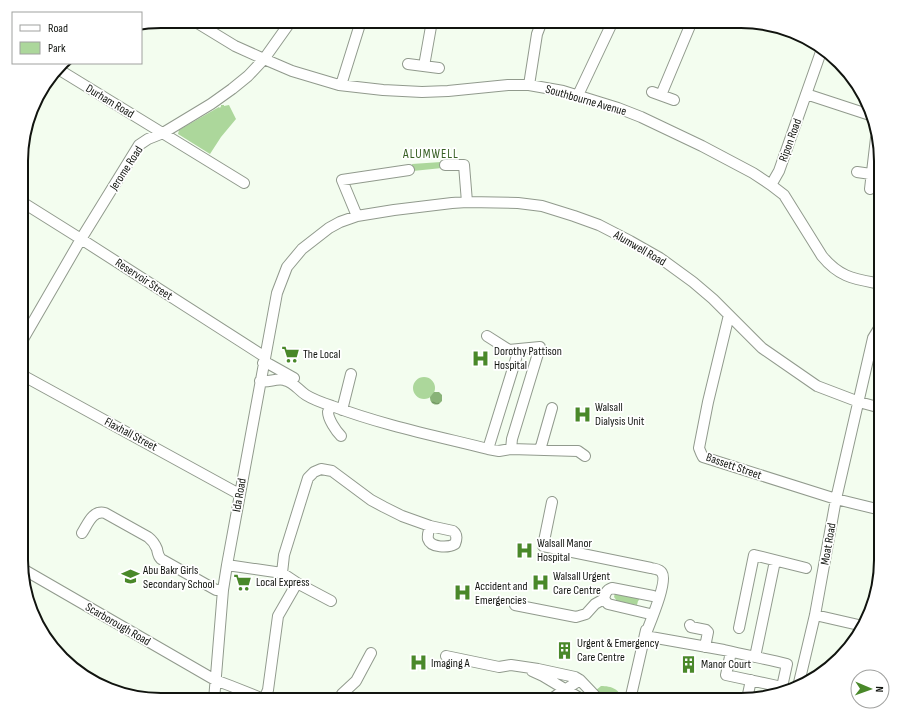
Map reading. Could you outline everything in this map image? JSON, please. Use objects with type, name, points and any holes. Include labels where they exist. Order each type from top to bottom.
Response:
[{"type":"street","name":"Southbourne Avenue","points":[[205,28],[235,46],[292,71],[341,85],[383,90],[422,92],[508,85],[529,85],[563,91],[618,108],[652,122],[729,160],[771,185],[784,195],[828,264],[845,275],[874,283]]},
{"type":"street","name":"Jerome Road","points":[[28,331],[81,239],[139,145],[148,139],[163,133],[217,100],[248,76],[264,59],[286,28]]},
{"type":"street","points":[[341,85],[359,28]]},
{"type":"street","points":[[424,66],[431,28]]},
{"type":"street","points":[[529,85],[537,34],[539,28]]},
{"type":"street","points":[[578,95],[610,28]]},
{"type":"street","points":[[674,100],[656,94],[689,28]]},
{"type":"street","name":"Ripon Road","points":[[771,185],[779,171],[820,54]]},
{"type":"street","points":[[408,64],[439,68]]},
{"type":"street","name":"Durham Road","points":[[62,72],[244,183]]},
{"type":"street","points":[[806,94],[865,113]]},
{"type":"street","points":[[870,189],[874,155]]},
{"type":"street","points":[[445,165],[464,165],[467,202]]},
{"type":"street","points":[[357,216],[342,180],[409,170]]},
{"type":"street","points":[[857,172],[871,174]]},
{"type":"street","name":"Alumwell Road","points":[[277,293],[287,267],[302,249],[329,228],[357,216],[394,210],[467,202],[518,203],[542,206],[599,225],[660,258],[693,282],[713,299],[762,348],[817,386],[874,406]]},
{"type":"street","name":"Reservoir Street","points":[[28,206],[81,239],[269,364],[301,383],[314,399]]},
{"type":"street","name":"Ida Road","points":[[214,693],[223,590],[239,494],[277,293]]},
{"type":"street","name":"Bassett Street","points":[[729,315],[708,402],[699,448],[703,457],[836,499],[874,508]]},
{"type":"street","points":[[487,336],[509,350],[540,347],[512,439],[511,449]]},
{"type":"street","name":"Moat Road","points":[[800,679],[815,615],[836,499],[874,336]]},
{"type":"street","points":[[488,449],[519,349]]},
{"type":"street","points":[[342,410],[351,374]]},
{"type":"street","name":"Flaxhall Street","points":[[28,378],[239,494]]},
{"type":"street","points":[[260,381],[265,382],[278,379],[286,380],[314,399],[342,410],[374,420],[488,449],[499,451],[511,449],[578,452],[585,456]]},
{"type":"street","points":[[331,406],[335,422],[343,434]]},
{"type":"street","points":[[540,450],[552,408]]},
{"type":"street","points":[[282,573],[284,554],[308,478],[314,472],[321,469],[332,471],[371,500],[384,507],[402,516],[430,526]]},
{"type":"street","points":[[552,502],[542,546],[660,570],[664,576],[662,590],[655,599],[650,614],[632,693]]},
{"type":"street","points":[[82,533],[94,514],[97,512],[105,513],[148,537],[155,546],[161,559],[216,590],[223,590]]},
{"type":"street","points":[[739,628],[754,555],[806,568]]},
{"type":"street","points":[[755,657],[775,561]]},
{"type":"street","points":[[227,565],[282,573],[330,601]]},
{"type":"street","name":"Scarborough Road","points":[[28,572],[215,680],[249,693]]},
{"type":"street","points":[[267,693],[278,616],[297,583]]},
{"type":"street","points":[[604,600],[607,590],[612,588],[655,599]]},
{"type":"street","points":[[645,636],[655,599]]},
{"type":"street","points":[[515,605],[576,617],[586,614],[595,604],[604,600]]},
{"type":"street","points":[[604,600],[608,604],[650,614]]},
{"type":"street","points":[[815,615],[857,625]]},
{"type":"street","points":[[690,625],[691,627],[706,630],[708,632],[707,647]]},
{"type":"street","points":[[645,636],[707,647],[787,664],[782,686]]},
{"type":"street","points":[[707,647],[711,637]]},
{"type":"street","points":[[731,652],[726,675],[781,687]]},
{"type":"street","points":[[343,693],[356,681],[372,653]]},
{"type":"street","points":[[446,656],[500,667],[511,665],[564,674],[580,680],[592,693]]},
{"type":"street","points":[[517,666],[542,676],[570,693]]},
{"type":"street","points":[[560,693],[580,680]]},
{"type":"street","points":[[748,693],[751,680]]},
{"type":"green space","points":[[221,105],[229,105],[236,119],[221,137],[210,154],[178,134],[179,130],[219,107],[220,108]]},
{"type":"green space","points":[[441,162],[442,168],[413,171],[412,164]]},
{"type":"green space","points":[[424,377],[432,380],[435,388],[432,396],[424,399],[416,396],[413,388],[416,380]]},
{"type":"green space","points":[[615,593],[640,597],[637,605],[617,601],[614,597]]},
{"type":"green space","points":[[601,686],[615,689],[619,693],[597,693],[595,691]]},
{"type":"water","points":[[434,392],[439,392],[442,395],[442,401],[437,405],[431,401],[430,397]]},
{"type":"place","name":"The Local","points":[[290,354]]},
{"type":"place","name":"Dorothy Pattison Hospital","points":[[481,358]]},
{"type":"place","name":"Walsall Dialysis Unit","points":[[582,414]]},
{"type":"place","name":"Walsall Manor Hospital","points":[[524,550]]},
{"type":"place","name":"Abu Bakr Girls Secondary School","points":[[130,577]]},
{"type":"place","name":"Local Express","points":[[243,582]]},
{"type":"place","name":"Walsall Urgent Care Centre","points":[[540,583]]},
{"type":"place","name":"Accident and Emergencies","points":[[462,593]]},
{"type":"place","name":"Urgent & Emergency Care Centre","points":[[564,650]]},
{"type":"place","name":"Imaging A","points":[[418,663]]},
{"type":"place","name":"Manor Court","points":[[688,664]]},
{"type":"district","name":"ALUMWELL","points":[[431,153]]}]
